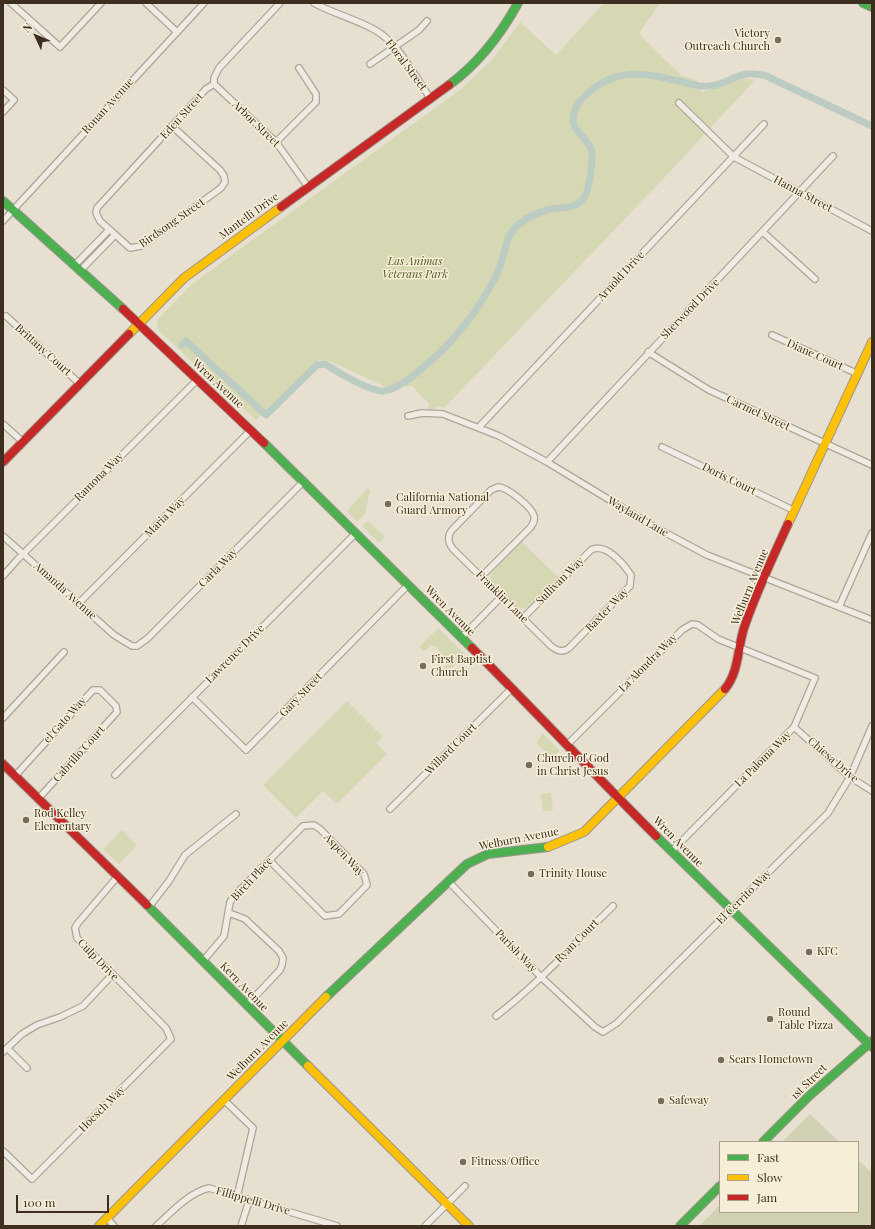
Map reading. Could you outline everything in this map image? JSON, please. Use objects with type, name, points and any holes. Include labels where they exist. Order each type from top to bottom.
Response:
[{"type":"street","points":[[11,3],[60,47],[102,3]]},
{"type":"street","points":[[146,3],[177,32]]},
{"type":"street","name":"Ronan Avenue","points":[[3,221],[204,3]]},
{"type":"street","name":"Eden Street","points":[[115,235],[98,218],[98,208],[206,89],[214,84],[214,78],[219,68],[280,3]]},
{"type":"street","name":"Floral Street","points":[[314,3],[332,13],[358,22],[376,31],[395,47],[430,99]]},
{"type":"street","name":"Mantelli Drive","points":[[3,462],[172,289],[194,270],[460,77],[483,55],[502,32],[518,3]]},
{"type":"street","points":[[863,3],[872,7]]},
{"type":"street","points":[[370,64],[419,30],[427,21]]},
{"type":"street","points":[[276,142],[316,102],[316,94],[299,68]]},
{"type":"street","name":"Arbor Street","points":[[214,84],[276,142],[308,187]]},
{"type":"street","points":[[3,90],[14,100],[3,112]]},
{"type":"street","name":"Hanna Street","points":[[679,103],[734,157],[872,231]]},
{"type":"street","name":"Arnold Drive","points":[[480,427],[764,124]]},
{"type":"street","name":"Birdsong Street","points":[[115,235],[128,247],[136,248],[221,188],[225,179],[220,170],[172,126]]},
{"type":"street","name":"Sherwood Drive","points":[[547,462],[648,352],[764,233],[799,192],[834,156]]},
{"type":"street","name":"Wren Avenue","points":[[3,201],[139,324],[304,481],[512,688],[618,798],[731,911],[871,1044]]},
{"type":"street","points":[[77,268],[109,230]]},
{"type":"street","points":[[764,233],[815,279]]},
{"type":"street","points":[[77,268],[115,235]]},
{"type":"street","name":"Brittany Court","points":[[6,316],[80,384]]},
{"type":"street","name":"Diane Court","points":[[772,336],[858,374]]},
{"type":"street","name":"Welburn Avenue","points":[[99,1226],[282,1041],[467,864],[488,854],[553,846],[577,836],[591,826],[721,694],[734,674],[741,648],[744,627],[763,578],[871,347]]},
{"type":"street","name":"Carmel Street","points":[[648,352],[709,390],[872,465]]},
{"type":"street","name":"Ramona Way","points":[[3,576],[24,553],[197,380]]},
{"type":"street","name":"Wayland Lane","points":[[408,416],[422,413],[443,414],[480,427],[547,462],[651,525],[707,555],[872,620]]},
{"type":"street","points":[[3,424],[23,442]]},
{"type":"street","name":"Maria Way","points":[[78,604],[251,430]]},
{"type":"street","name":"Doris Court","points":[[662,447],[795,511]]},
{"type":"street","name":"Carla Way","points":[[128,643],[137,646],[148,638],[304,481]]},
{"type":"street","name":"Franklin Lane","points":[[482,577],[530,528],[534,521],[533,514],[530,510],[508,490],[501,487],[491,490],[452,530],[448,539],[451,546],[501,597],[553,648],[559,651]]},
{"type":"street","points":[[839,607],[872,533]]},
{"type":"street","name":"Lawrence Drive","points":[[115,775],[356,534]]},
{"type":"street","name":"Amanda Avenue","points":[[3,536],[24,553],[78,604],[114,635],[128,643]]},
{"type":"street","name":"Sullivan Way","points":[[523,618],[591,550],[599,547]]},
{"type":"street","name":"Baxter Way","points":[[559,651],[569,648],[627,590],[632,583],[632,578],[628,571],[606,550],[599,547]]},
{"type":"street","name":"Gary Street","points":[[192,698],[246,750],[408,585]]},
{"type":"street","points":[[461,638],[501,597]]},
{"type":"street","name":"La Alondra Way","points":[[567,745],[688,625],[698,625],[718,639],[741,648]]},
{"type":"street","name":"La Paloma Way","points":[[672,851],[794,726],[815,678],[741,648]]},
{"type":"street","points":[[3,718],[64,652]]},
{"type":"street","name":"Willard Court","points":[[390,810],[512,688]]},
{"type":"street","name":"el Gato Way","points":[[15,776],[93,690],[100,690],[118,709]]},
{"type":"street","name":"Cabrillo Court","points":[[38,799],[113,717],[118,709]]},
{"type":"street","name":"Chiesa Drive","points":[[794,726],[850,777],[872,791]]},
{"type":"street","name":"El Cerrito Way","points":[[587,1020],[599,1031],[603,1032],[610,1029],[731,911],[828,813],[850,777],[872,726]]},
{"type":"street","name":"Kern Avenue","points":[[3,764],[150,907],[282,1041],[469,1226]]},
{"type":"street","points":[[150,907],[185,856],[236,814]]},
{"type":"street","name":"Aspen Way","points":[[268,860],[326,916],[339,914],[367,885],[367,879],[364,874],[320,829],[314,825],[303,826]]},
{"type":"street","name":"Birch Place","points":[[203,961],[224,936],[230,902],[234,896],[303,826]]},
{"type":"street","name":"Culp Drive","points":[[118,876],[76,928],[77,938],[80,943],[166,1028],[171,1039]]},
{"type":"street","name":"Parish Way","points":[[448,881],[541,977],[587,1020]]},
{"type":"street","name":"Ryan Court","points":[[496,1016],[541,977],[613,906]]},
{"type":"street","points":[[229,913],[244,918],[279,951],[282,958],[280,970],[247,1005]]},
{"type":"street","points":[[27,1068],[5,1050],[22,1034],[37,1025],[60,1018],[83,1006],[112,975]]},
{"type":"street","name":"Hoesch Way","points":[[3,1151],[32,1178],[171,1039]]},
{"type":"street","name":"1st Street","points":[[764,1141],[809,1096],[871,1044]]},
{"type":"street","points":[[224,1100],[253,1128],[237,1197]]},
{"type":"street","points":[[425,1226],[465,1186]]},
{"type":"street","points":[[680,1226],[719,1187]]},
{"type":"street","name":"Fillippelli Drive","points":[[156,1226],[188,1199],[201,1190],[209,1188],[337,1226]]},
{"type":"street","points":[[241,1226],[249,1201]]},
{"type":"street","points":[[107,1218],[114,1226]]},
{"type":"green space","name":"Las Animas Veterans Park","points":[[604,3],[660,3],[639,34],[682,76],[697,80],[702,92],[741,79],[755,80],[663,179],[444,408],[440,406],[433,410],[428,409],[429,404],[412,386],[386,387],[330,361],[319,360],[256,420],[159,331],[157,324],[159,318],[192,284],[460,90],[492,60],[520,22],[556,55]]},
{"type":"green space","points":[[368,488],[370,491],[365,513],[357,522],[347,511]]},
{"type":"green space","points":[[368,521],[385,537],[379,543],[362,526]]},
{"type":"green space","points":[[522,542],[558,577],[529,607],[522,609],[516,606],[492,582],[490,578],[493,571]]},
{"type":"green space","points":[[438,628],[465,654],[447,673],[443,669],[449,662],[436,647],[432,645],[424,651],[419,647]]},
{"type":"green space","points":[[347,701],[383,737],[376,743],[387,754],[337,804],[323,791],[296,818],[263,785]]},
{"type":"green space","points":[[543,734],[560,751],[552,757],[537,744],[538,740]]},
{"type":"green space","points":[[551,793],[553,810],[543,811],[541,794]]},
{"type":"green space","points":[[122,830],[137,845],[119,864],[103,849]]},
{"type":"green space","points":[[810,1114],[838,1141],[783,1141]]},
{"type":"green space","points":[[859,1161],[872,1173],[872,1226],[699,1226],[719,1206],[719,1213],[859,1213]]},
{"type":"waterway","points":[[460,330],[477,308],[493,282],[500,266],[508,239],[514,229],[524,220],[535,214],[552,209],[573,206],[582,201],[585,196],[591,173],[592,153],[589,145],[574,125],[574,113],[579,102],[588,93],[610,79],[632,74],[643,74],[694,85],[714,86],[746,74],[764,75],[872,126]]},
{"type":"waterway","points":[[182,345],[186,341],[266,415],[317,365],[325,364],[362,385],[383,391],[401,384],[424,367],[458,333]]},
{"type":"traffic: fast","points":[[449,85],[480,58],[497,37],[518,3]]},
{"type":"traffic: fast","points":[[863,3],[872,7]]},
{"type":"traffic: fast","points":[[3,201],[123,309]]},
{"type":"traffic: fast","points":[[264,443],[472,648]]},
{"type":"traffic: fast","points":[[656,836],[872,1047]]},
{"type":"traffic: fast","points":[[326,997],[467,864],[488,854],[548,847]]},
{"type":"traffic: fast","points":[[147,905],[308,1066]]},
{"type":"traffic: fast","points":[[764,1141],[809,1096],[872,1041]]},
{"type":"traffic: fast","points":[[680,1226],[719,1187]]},
{"type":"traffic: slow","points":[[129,334],[184,278],[281,207]]},
{"type":"traffic: slow","points":[[788,524],[872,342]]},
{"type":"traffic: slow","points":[[548,847],[584,832],[725,689]]},
{"type":"traffic: slow","points":[[99,1226],[326,997]]},
{"type":"traffic: slow","points":[[308,1066],[469,1226]]},
{"type":"traffic: jam","points":[[281,207],[449,85]]},
{"type":"traffic: jam","points":[[123,309],[264,443]]},
{"type":"traffic: jam","points":[[3,462],[129,334]]},
{"type":"traffic: jam","points":[[725,689],[730,682],[736,666],[742,633],[750,612],[765,574],[788,524]]},
{"type":"traffic: jam","points":[[472,648],[656,836]]},
{"type":"traffic: jam","points":[[3,764],[147,905]]},
{"type":"place","name":"Victory Outreach Church","points":[[778,40]]},
{"type":"place","name":"California National Guard Armory","points":[[388,504]]},
{"type":"place","name":"First Baptist Church","points":[[423,666]]},
{"type":"place","name":"Church of God in Christ Jesus","points":[[529,765]]},
{"type":"place","name":"Rod Kelley Elementary","points":[[26,820]]},
{"type":"place","name":"Trinity House","points":[[531,874]]},
{"type":"place","name":"KFC","points":[[809,952]]},
{"type":"place","name":"Round Table Pizza","points":[[770,1019]]},
{"type":"place","name":"Sears Hometown","points":[[721,1060]]},
{"type":"place","name":"Safeway","points":[[661,1101]]},
{"type":"place","name":"Fitness/Office","points":[[463,1162]]}]
